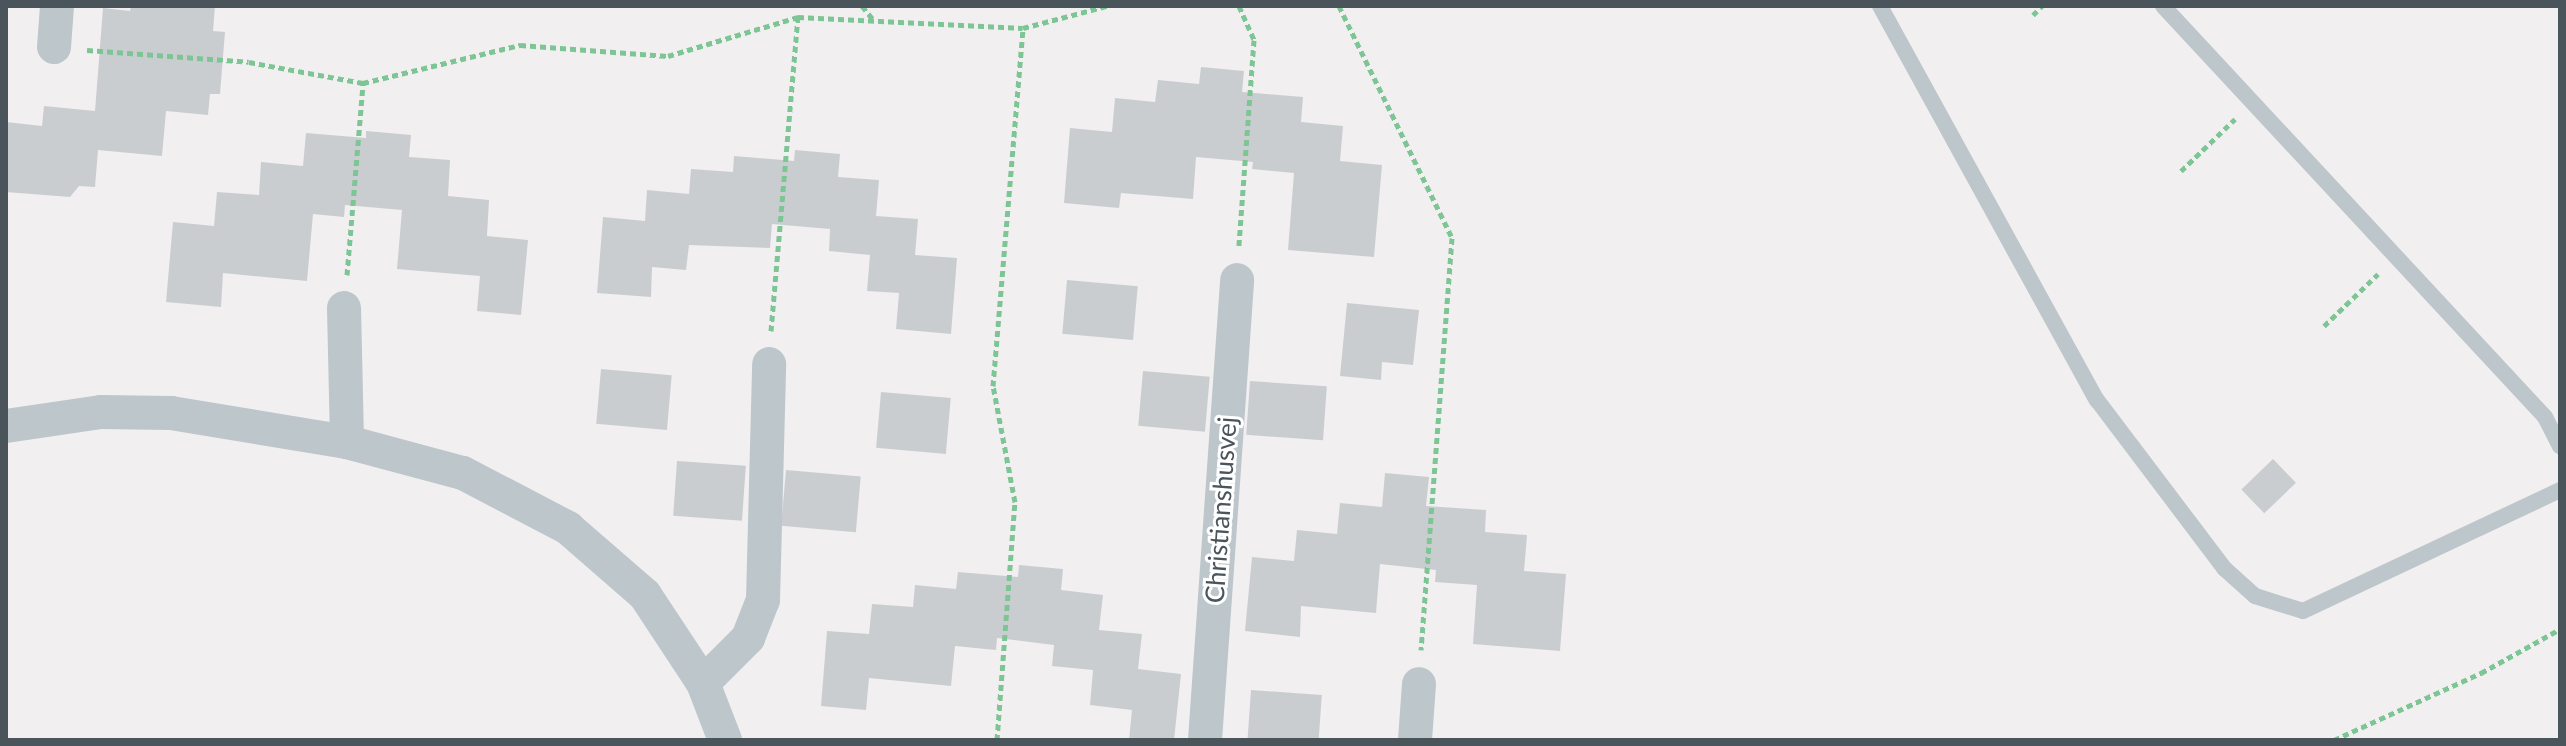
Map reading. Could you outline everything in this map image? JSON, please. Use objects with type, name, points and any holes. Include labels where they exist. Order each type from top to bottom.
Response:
[{"type":"street","points":[[54,47],[57,6]]},
{"type":"street","name":"Christianshusvej","points":[[1205,740],[1237,280]]},
{"type":"street","points":[[344,308],[347,442]]},
{"type":"street","points":[[703,683],[748,638],[763,600],[769,364]]},
{"type":"street","points":[[6,426],[101,412],[171,413],[347,442],[463,473],[568,528],[645,595],[703,683],[725,740]]},
{"type":"street","points":[[1415,740],[1419,684]]},
{"type":"lane","points":[[1880,6],[2097,400],[2225,569],[2255,596],[2303,611],[2560,490]]},
{"type":"lane","points":[[2163,6],[2545,417],[2560,446]]},
{"type":"path","points":[[862,6],[874,20]]},
{"type":"path","points":[[54,47],[249,62],[363,83],[520,45],[668,56],[798,17],[1023,28],[1107,6]]},
{"type":"path","points":[[1237,280],[1254,40],[1239,6]]},
{"type":"path","points":[[1339,6],[1452,238],[1419,684]]},
{"type":"path","points":[[2033,15],[2042,6]]},
{"type":"path","points":[[769,364],[798,17]]},
{"type":"path","points":[[997,740],[1015,502],[993,386],[1023,28]]},
{"type":"path","points":[[344,308],[363,83]]},
{"type":"path","points":[[2181,171],[2251,103]]},
{"type":"path","points":[[2324,326],[2394,257]]},
{"type":"path","points":[[2334,740],[2481,673],[2560,629]]},
{"type":"building","points":[[131,6],[215,6],[213,31],[225,32],[220,94],[210,94],[208,115],[166,111],[162,156],[98,150],[95,187],[79,186],[70,197],[6,192],[6,122],[42,126],[44,106],[95,111],[103,8],[130,11]]},
{"type":"building","points":[[1201,67],[1244,71],[1242,92],[1303,97],[1301,122],[1343,126],[1340,161],[1382,165],[1374,257],[1288,250],[1294,173],[1252,169],[1253,162],[1196,157],[1193,199],[1121,193],[1119,208],[1064,203],[1070,128],[1112,132],[1115,98],[1155,102],[1158,80],[1199,84]]},
{"type":"building","points":[[366,131],[411,135],[409,157],[450,160],[448,196],[489,200],[487,236],[528,240],[521,315],[477,311],[480,276],[397,269],[402,210],[345,205],[344,217],[313,214],[307,281],[223,273],[221,307],[166,302],[173,222],[214,226],[217,192],[259,195],[261,162],[303,166],[306,133],[366,138]]},
{"type":"building","points":[[795,150],[840,154],[838,177],[879,180],[876,216],[918,219],[915,255],[957,258],[951,334],[896,329],[899,293],[867,291],[870,255],[829,251],[830,229],[772,224],[770,248],[689,245],[686,270],[652,267],[651,297],[597,293],[603,217],[645,221],[647,190],[689,194],[691,169],[733,172],[734,156],[794,161]]},
{"type":"building","points":[[1067,280],[1138,286],[1133,340],[1062,334]]},
{"type":"building","points":[[1347,303],[1419,310],[1413,365],[1382,362],[1381,380],[1340,376]]},
{"type":"building","points":[[601,369],[672,375],[667,430],[596,424]]},
{"type":"building","points":[[1143,371],[1210,377],[1205,432],[1138,426]]},
{"type":"building","points":[[1250,381],[1327,386],[1323,440],[1246,435]]},
{"type":"building","points":[[881,392],[951,398],[946,454],[876,448]]},
{"type":"building","points":[[2273,459],[2296,483],[2264,513],[2241,490]]},
{"type":"building","points":[[677,461],[746,466],[742,521],[673,516]]},
{"type":"building","points":[[786,470],[861,477],[856,532],[781,526]]},
{"type":"building","points":[[1385,473],[1429,477],[1426,506],[1486,510],[1485,532],[1527,535],[1524,571],[1566,574],[1560,651],[1473,644],[1477,585],[1435,582],[1436,570],[1380,564],[1376,613],[1301,606],[1300,637],[1245,631],[1252,557],[1294,561],[1297,530],[1337,534],[1340,503],[1382,507]]},
{"type":"building","points":[[1019,565],[1063,569],[1061,590],[1103,595],[1099,630],[1142,634],[1138,669],[1181,674],[1174,740],[1129,740],[1132,710],[1090,705],[1093,670],[1052,666],[1054,645],[997,638],[996,650],[955,646],[951,686],[869,678],[866,710],[821,706],[827,631],[869,634],[872,604],[913,607],[915,585],[956,589],[958,572],[1018,577]]},
{"type":"building","points":[[1251,690],[1322,695],[1319,740],[1248,740]]}]
